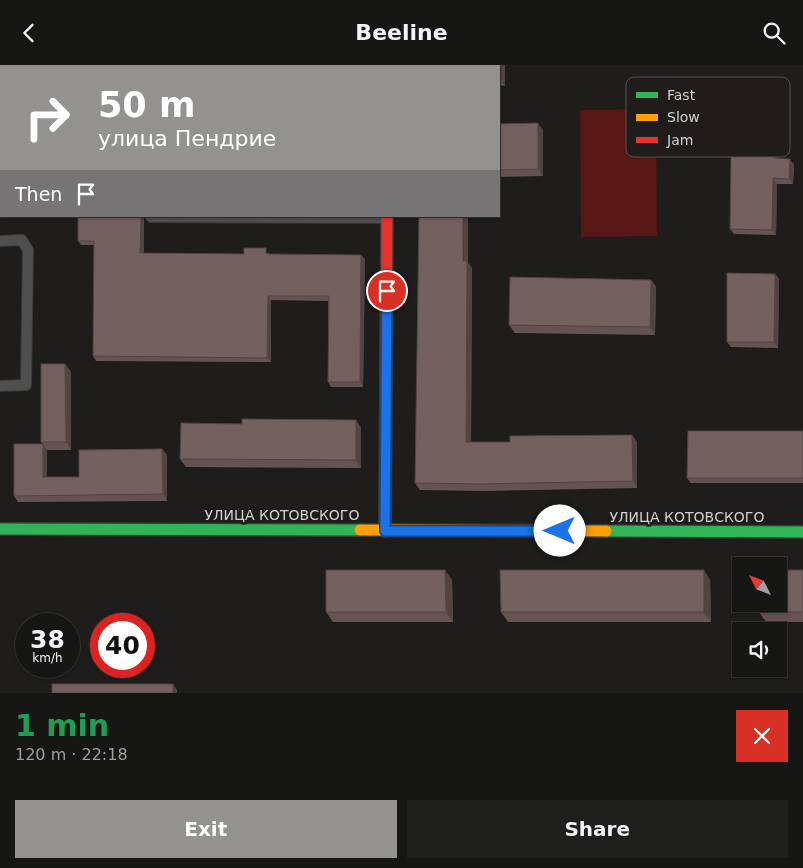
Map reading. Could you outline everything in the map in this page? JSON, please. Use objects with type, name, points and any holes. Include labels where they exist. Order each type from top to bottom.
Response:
[{"type":"street","points":[[385,531],[387,217]]},
{"type":"street","name":"УЛИЦА КОТОВСКОГО","points":[[0,529],[803,532]]},
{"type":"lane","points":[[151,217],[387,217]]},
{"type":"lane","points":[[0,241],[22,240],[28,250],[26,385],[0,386]]},
{"type":"shaded area","points":[[626,109],[626,157],[656,157],[657,236],[581,237],[580,110]]},
{"type":"building","points":[[538,123],[538,169],[500,170],[500,124]]},
{"type":"building","points":[[731,157],[790,159],[789,179],[773,178],[772,230],[730,229]]},
{"type":"building","points":[[78,217],[141,217],[140,253],[244,254],[244,248],[266,248],[266,254],[361,255],[360,382],[328,382],[329,296],[268,296],[267,358],[93,356],[94,241],[78,241]]},
{"type":"building","points":[[419,217],[463,217],[463,261],[467,261],[466,442],[510,442],[510,436],[632,435],[633,481],[480,484],[415,483]]},
{"type":"building","points":[[727,273],[775,274],[774,342],[727,342]]},
{"type":"building","points":[[510,277],[651,280],[650,327],[509,325]]},
{"type":"building","points":[[41,364],[65,364],[66,442],[41,442]]},
{"type":"building","points":[[242,419],[356,420],[356,460],[180,459],[181,423],[242,424]]},
{"type":"building","points":[[688,431],[803,431],[803,478],[687,478]]},
{"type":"building","points":[[14,444],[43,444],[43,477],[79,477],[79,450],[162,449],[163,494],[14,496]]},
{"type":"building","points":[[326,570],[445,570],[446,612],[326,612]]},
{"type":"building","points":[[500,570],[704,570],[704,612],[501,612]]},
{"type":"building","points":[[788,570],[803,570],[803,612],[788,612]]},
{"type":"building","points":[[52,684],[173,684],[173,693],[52,693]]},
{"type":"traffic: fast","points":[[0,529],[360,530]]},
{"type":"traffic: fast","points":[[606,531],[803,532]]},
{"type":"traffic: slow","points":[[360,530],[606,531]]},
{"type":"traffic: jam","points":[[385,531],[387,217]]},
{"type":"route","points":[[387,291],[385,531],[560,531]]}]
